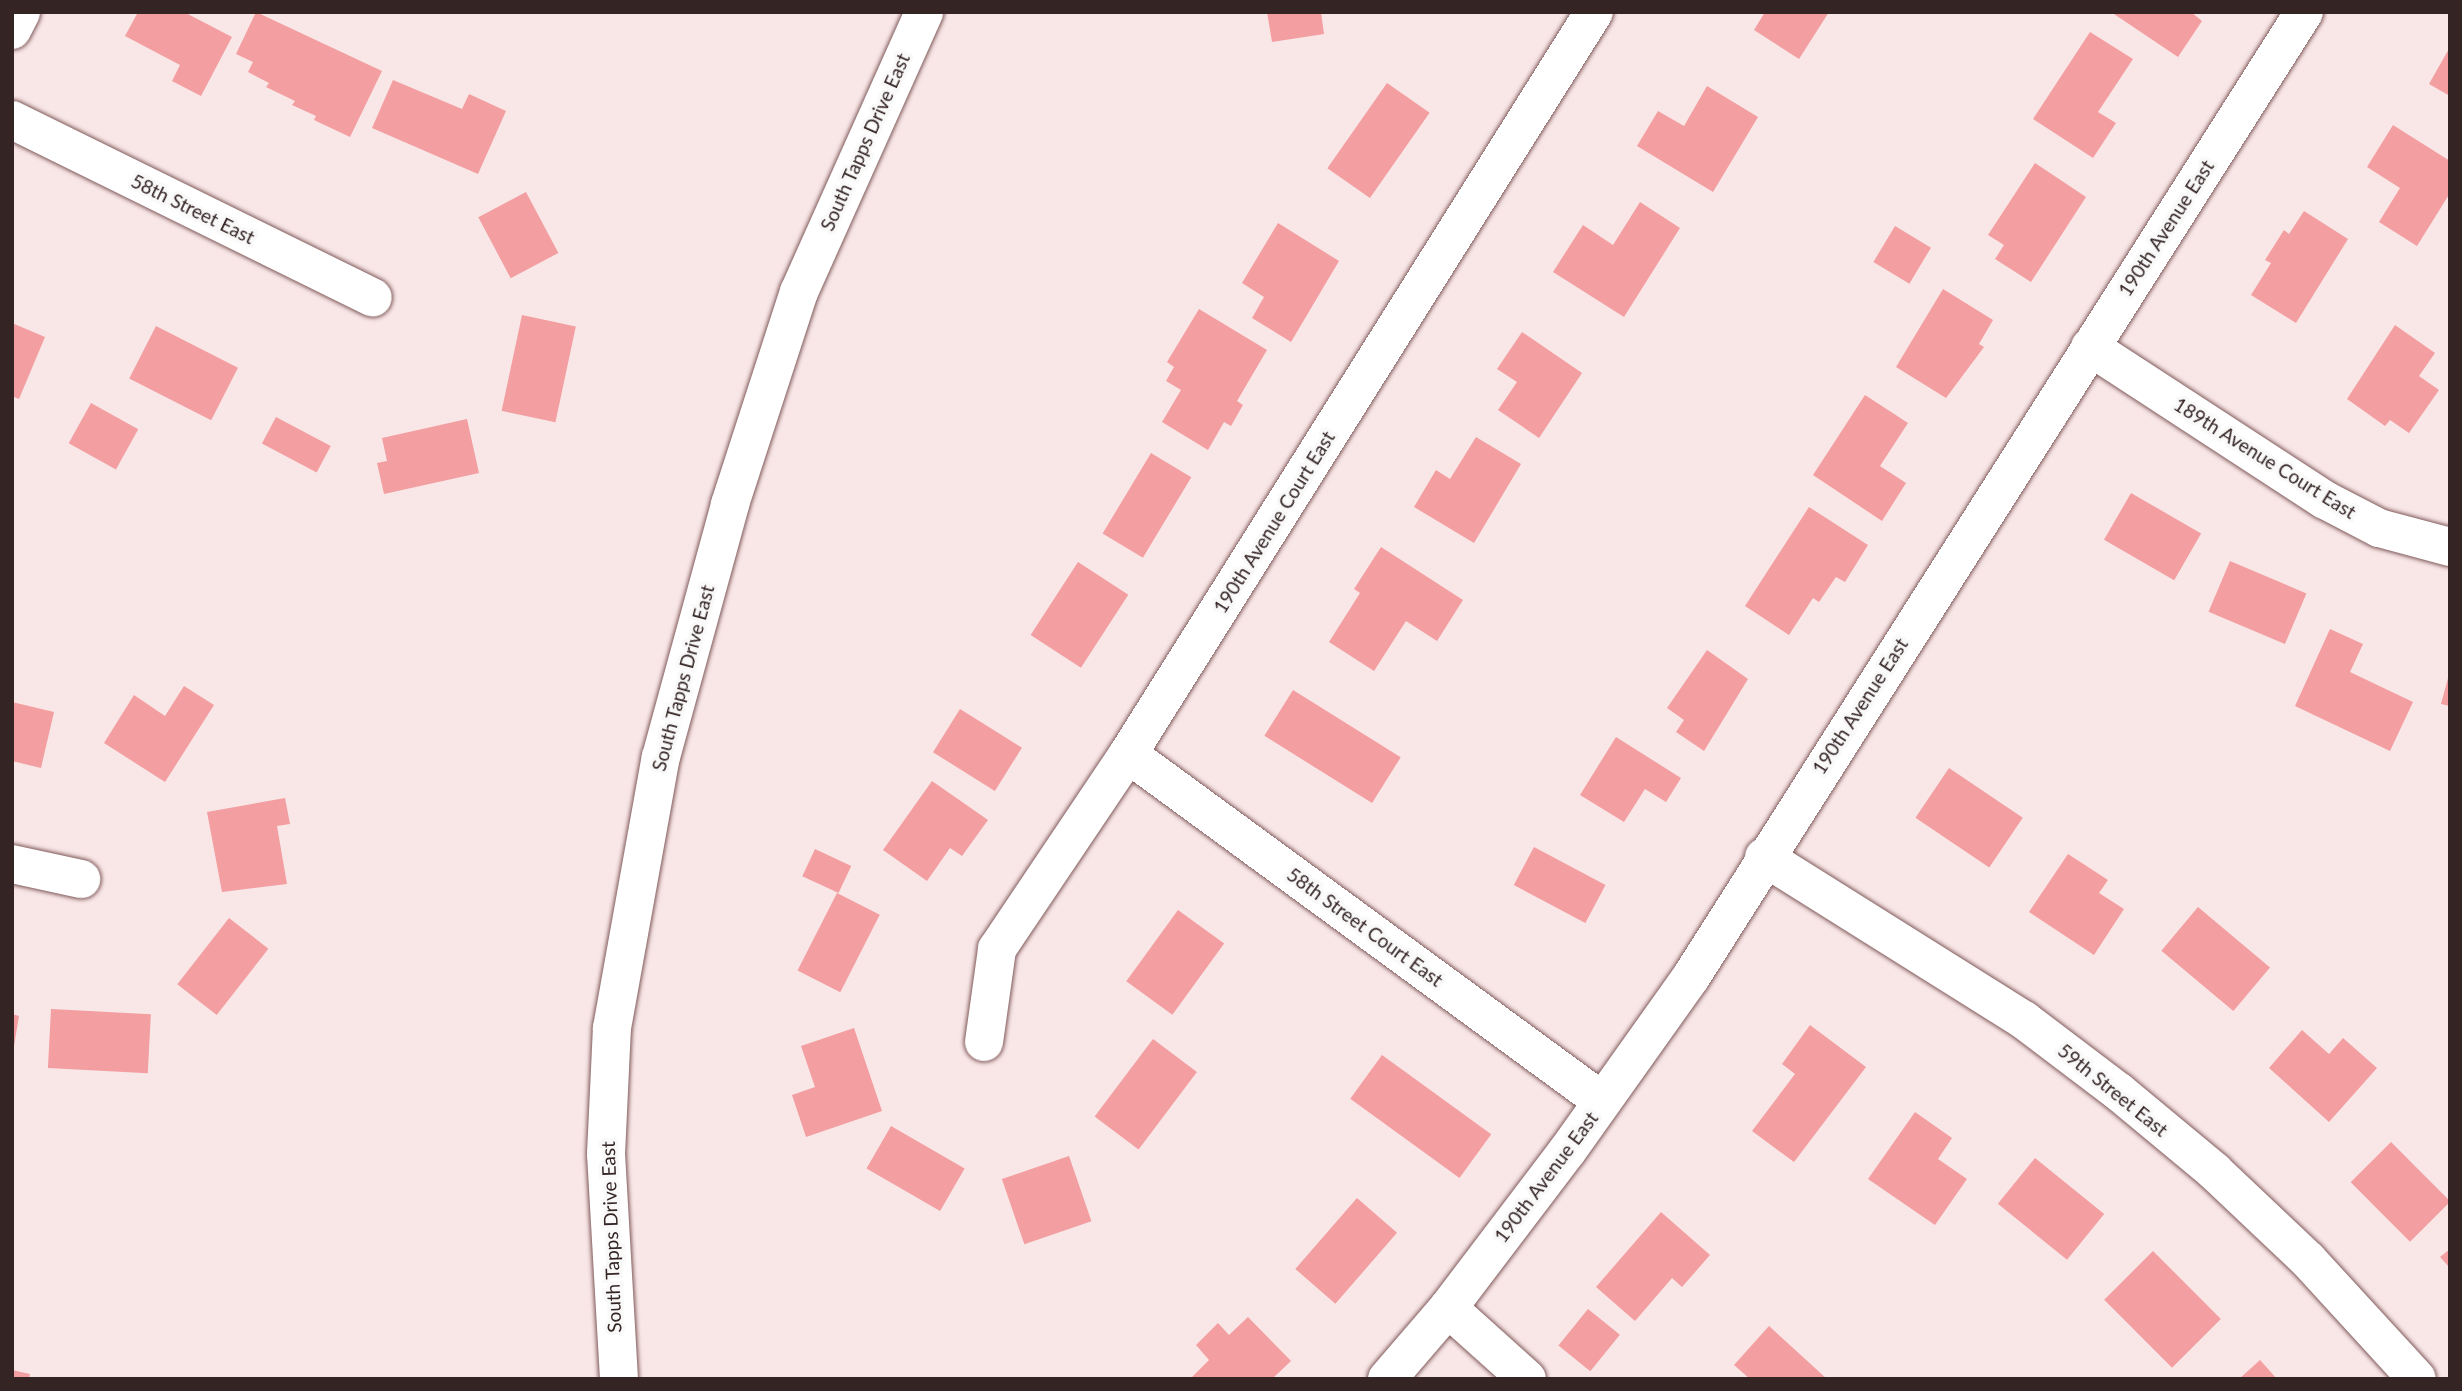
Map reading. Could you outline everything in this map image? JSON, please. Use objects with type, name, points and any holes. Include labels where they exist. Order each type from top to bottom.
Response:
[{"type":"street","points":[[12,30],[21,12]]},
{"type":"street","name":"South Tapps Drive East","points":[[620,1379],[606,1154],[612,1028],[661,757],[730,504],[799,292],[924,12]]},
{"type":"street","name":"190th Avenue East","points":[[1387,1379],[1448,1308],[1691,977],[1764,856],[2304,12]]},
{"type":"street","name":"190th Avenue Court East","points":[[984,1042],[997,949],[1128,754],[1593,13]]},
{"type":"street","name":"58th Street East","points":[[12,120],[373,298]]},
{"type":"street","name":"189th Avenue Court East","points":[[2090,347],[2325,500],[2379,528],[2450,547]]},
{"type":"street","name":"58th Street Court East","points":[[1128,754],[1602,1101]]},
{"type":"street","name":"59th Street East","points":[[1764,856],[2024,1020],[2119,1092],[2214,1171],[2308,1260],[2417,1379]]},
{"type":"street","points":[[12,864],[80,879]]},
{"type":"street","points":[[1448,1308],[1527,1379]]},
{"type":"building","points":[[138,12],[184,12],[232,37],[201,96],[172,81],[180,65],[125,36]]},
{"type":"building","points":[[256,12],[382,71],[350,137],[314,120],[316,116],[292,105],[295,101],[266,87],[269,83],[248,72],[253,62],[236,54]]},
{"type":"building","points":[[1267,12],[1321,12],[1324,34],[1272,42]]},
{"type":"building","points":[[1765,12],[1829,12],[1799,59],[1754,30]]},
{"type":"building","points":[[2111,12],[2191,12],[2202,21],[2178,57]]},
{"type":"building","points":[[2090,32],[2133,59],[2098,112],[2116,123],[2093,158],[2033,119]]},
{"type":"building","points":[[2450,47],[2450,96],[2429,84]]},
{"type":"building","points":[[393,80],[462,109],[469,94],[506,111],[478,174],[372,128]]},
{"type":"building","points":[[1387,83],[1430,113],[1370,198],[1327,168]]},
{"type":"building","points":[[1707,86],[1758,117],[1713,192],[1637,146],[1658,111],[1684,126]]},
{"type":"building","points":[[2393,125],[2450,161],[2450,193],[2417,246],[2379,222],[2400,188],[2367,167]]},
{"type":"building","points":[[2035,163],[2086,197],[2031,282],[1995,259],[2004,245],[1988,235]]},
{"type":"building","points":[[526,192],[558,253],[511,278],[478,217]]},
{"type":"building","points":[[1640,202],[1680,228],[1624,317],[1553,272],[1583,225],[1613,245]]},
{"type":"building","points":[[2304,211],[2348,239],[2296,323],[2251,295],[2271,263],[2265,260],[2284,230],[2289,234]]},
{"type":"building","points":[[1278,223],[1339,261],[1291,342],[1252,318],[1264,297],[1242,283]]},
{"type":"building","points":[[1895,226],[1931,248],[1909,284],[1873,262]]},
{"type":"building","points":[[1943,289],[1993,320],[1979,344],[1984,347],[1946,398],[1896,367]]},
{"type":"building","points":[[1199,309],[1267,350],[1237,401],[1243,405],[1231,426],[1224,422],[1208,450],[1162,422],[1181,390],[1166,381],[1174,367],[1167,362]]},
{"type":"building","points":[[522,315],[576,326],[555,422],[502,411]]},
{"type":"building","points":[[12,323],[45,337],[19,399],[12,396]]},
{"type":"building","points":[[2395,325],[2435,353],[2419,376],[2439,390],[2409,433],[2390,420],[2385,426],[2347,399]]},
{"type":"building","points":[[156,326],[238,368],[211,420],[129,379]]},
{"type":"building","points":[[1522,332],[1582,373],[1539,438],[1498,410],[1517,382],[1497,369]]},
{"type":"building","points":[[1865,395],[1908,423],[1880,466],[1906,483],[1882,521],[1813,475]]},
{"type":"building","points":[[91,403],[138,429],[116,469],[69,443]]},
{"type":"building","points":[[276,417],[331,446],[317,473],[262,443]]},
{"type":"building","points":[[467,419],[479,473],[384,494],[377,463],[387,461],[382,438]]},
{"type":"building","points":[[1476,437],[1521,464],[1474,543],[1414,507],[1436,470],[1450,479]]},
{"type":"building","points":[[1151,453],[1191,477],[1143,558],[1103,534]]},
{"type":"building","points":[[2131,493],[2201,534],[2174,580],[2104,540]]},
{"type":"building","points":[[1809,507],[1868,545],[1845,582],[1836,577],[1819,602],[1813,598],[1789,635],[1745,606]]},
{"type":"building","points":[[1381,547],[1463,600],[1437,641],[1406,621],[1374,671],[1329,642],[1360,593],[1354,589]]},
{"type":"building","points":[[2230,561],[2306,593],[2285,644],[2209,612]]},
{"type":"building","points":[[1078,562],[1128,595],[1081,668],[1031,635]]},
{"type":"building","points":[[2330,629],[2363,644],[2350,672],[2413,702],[2390,751],[2295,706]]},
{"type":"building","points":[[1707,650],[1748,679],[1704,751],[1676,732],[1684,720],[1667,708]]},
{"type":"building","points":[[2450,671],[2450,706],[2441,704]]},
{"type":"building","points":[[184,686],[214,705],[165,782],[104,743],[134,695],[165,716]]},
{"type":"building","points":[[1293,690],[1401,757],[1372,803],[1264,736]]},
{"type":"building","points":[[12,702],[54,712],[41,768],[12,761]]},
{"type":"building","points":[[960,709],[1022,748],[995,791],[933,752]]},
{"type":"building","points":[[1616,737],[1681,778],[1666,802],[1645,789],[1624,822],[1580,795]]},
{"type":"building","points":[[1949,768],[2023,818],[1989,868],[1915,818]]},
{"type":"building","points":[[932,781],[988,820],[962,856],[950,848],[927,881],[883,850]]},
{"type":"building","points":[[285,798],[290,824],[277,826],[287,884],[222,892],[207,812]]},
{"type":"building","points":[[1534,847],[1606,885],[1585,923],[1514,885]]},
{"type":"building","points":[[815,849],[851,866],[839,893],[802,876]]},
{"type":"building","points":[[2068,854],[2108,880],[2099,893],[2124,909],[2094,955],[2029,912]]},
{"type":"building","points":[[837,893],[880,915],[840,992],[798,971]]},
{"type":"building","points":[[2198,907],[2270,967],[2233,1011],[2161,951]]},
{"type":"building","points":[[1178,910],[1224,944],[1172,1015],[1126,981]]},
{"type":"building","points":[[229,918],[268,949],[217,1015],[177,984]]},
{"type":"building","points":[[51,1009],[151,1014],[148,1073],[48,1068]]},
{"type":"building","points":[[12,1014],[19,1016],[14,1046],[12,1046]]},
{"type":"building","points":[[1810,1025],[1866,1067],[1794,1162],[1752,1131],[1795,1074],[1782,1064]]},
{"type":"building","points":[[854,1028],[882,1111],[806,1137],[792,1095],[815,1087],[801,1046]]},
{"type":"building","points":[[2302,1030],[2329,1054],[2343,1038],[2377,1068],[2329,1122],[2269,1068]]},
{"type":"building","points":[[1153,1039],[1197,1072],[1139,1150],[1095,1116]]},
{"type":"building","points":[[1382,1055],[1491,1134],[1459,1178],[1350,1099]]},
{"type":"building","points":[[1915,1112],[1952,1138],[1938,1159],[1967,1179],[1935,1225],[1868,1179]]},
{"type":"building","points":[[891,1126],[965,1168],[940,1211],[866,1168]]},
{"type":"building","points":[[2391,1142],[2450,1201],[2410,1242],[2351,1182]]},
{"type":"building","points":[[1069,1156],[1091,1221],[1024,1244],[1002,1179]]},
{"type":"building","points":[[2035,1158],[2104,1214],[2067,1260],[1998,1204]]},
{"type":"building","points":[[1357,1198],[1397,1233],[1335,1304],[1295,1269]]},
{"type":"building","points":[[1661,1212],[1710,1255],[1682,1287],[1672,1278],[1635,1321],[1596,1287]]},
{"type":"building","points":[[2450,1249],[2450,1268],[2440,1257]]},
{"type":"building","points":[[2153,1251],[2221,1319],[2172,1368],[2104,1300]]},
{"type":"building","points":[[1588,1309],[1620,1335],[1590,1371],[1558,1346]]},
{"type":"building","points":[[1248,1317],[1291,1361],[1272,1379],[1190,1379],[1209,1360],[1196,1345],[1218,1323],[1229,1335]]},
{"type":"building","points":[[1769,1326],[1827,1379],[1750,1379],[1734,1365]]},
{"type":"building","points":[[2260,1360],[2277,1379],[2239,1379]]},
{"type":"building","points":[[12,1370],[30,1374],[29,1379],[12,1379]]}]
